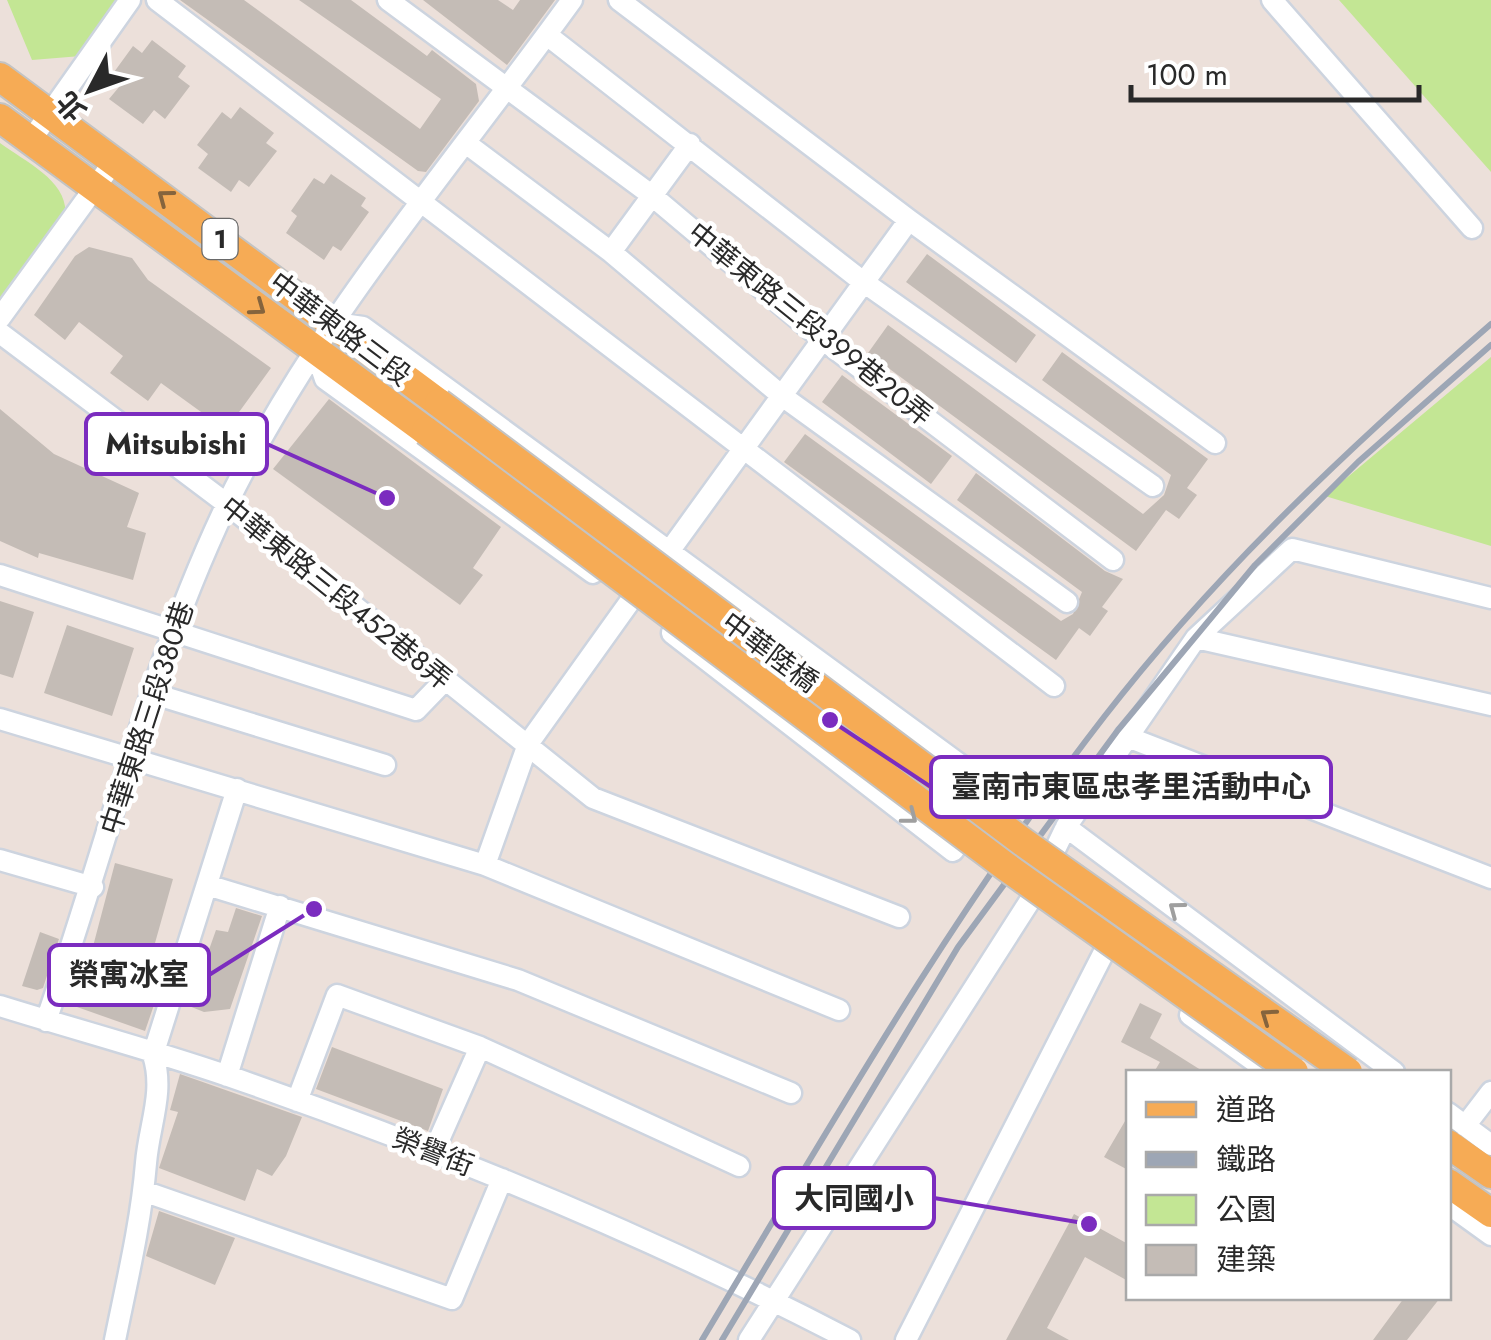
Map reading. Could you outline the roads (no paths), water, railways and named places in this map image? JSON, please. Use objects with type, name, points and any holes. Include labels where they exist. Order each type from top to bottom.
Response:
[{"type":"main road","name":"中華東路三段","points":[[0,77],[439,403]]},
{"type":"main road","name":"中華東路三段","points":[[0,118],[426,431]]},
{"type":"main road","name":"中華陸橋","points":[[439,403],[1023,842],[1345,1070]]},
{"type":"main road","name":"中華陸橋","points":[[426,431],[1005,866],[1291,1070]]},
{"type":"main road","points":[[1454,1128],[1491,1174]]},
{"type":"main road","points":[[1451,1185],[1491,1213]]},
{"type":"street","points":[[31,140],[130,0]]},
{"type":"street","points":[[157,0],[424,200],[742,451],[1054,686]]},
{"type":"street","name":"中華東路三段399巷20弄","points":[[388,0],[650,194],[822,339],[1113,560]]},
{"type":"street","name":"中華東路三段380巷","points":[[46,1020],[93,886],[170,632],[227,504],[315,349],[572,0]]},
{"type":"street","points":[[619,0],[909,220],[1215,443]]},
{"type":"street","points":[[1272,0],[1472,228]]},
{"type":"street","points":[[547,34],[862,281],[1152,486]]},
{"type":"street","points":[[467,144],[612,252],[782,396],[1067,602]]},
{"type":"street","points":[[612,252],[650,194],[690,144]]},
{"type":"street","points":[[0,318],[115,160]]},
{"type":"street","points":[[668,552],[909,220]]},
{"type":"street","points":[[315,349],[325,379],[630,600],[953,851],[996,790],[363,327],[333,323]]},
{"type":"street","name":"中華東路三段452巷8弄","points":[[0,333],[227,504],[593,798],[899,917]]},
{"type":"street","points":[[749,1340],[1031,898],[1066,827],[1124,736],[1196,638],[1292,549],[1491,598]]},
{"type":"street","points":[[0,575],[416,710],[444,681]]},
{"type":"street","points":[[484,866],[528,744],[630,600]]},
{"type":"street","points":[[1196,638],[1491,704]]},
{"type":"street","points":[[152,693],[385,765]]},
{"type":"street","points":[[0,719],[484,866],[838,1010]]},
{"type":"street","points":[[1124,736],[1491,878]]},
{"type":"street","points":[[115,1340],[146,1192],[146,1163],[161,1079],[153,1056],[237,789]]},
{"type":"street","points":[[1066,827],[1391,1070]]},
{"type":"street","points":[[0,860],[93,886]]},
{"type":"street","points":[[207,885],[518,980],[791,1092]]},
{"type":"street","points":[[1031,898],[1267,1070]]},
{"type":"street","points":[[227,1076],[280,906]]},
{"type":"street","points":[[906,1340],[1104,952]]},
{"type":"street","points":[[297,1102],[337,995],[480,1047],[739,1166]]},
{"type":"street","name":"榮譽街","points":[[0,1006],[227,1076],[434,1151],[696,1260],[850,1340]]},
{"type":"street","points":[[434,1151],[480,1047]]},
{"type":"street","points":[[1491,1092],[1454,1128],[1491,1146]]},
{"type":"street","points":[[146,1192],[452,1299],[502,1179]]},
{"type":"street","points":[[1451,1206],[1491,1235]]},
{"type":"railway","points":[[702,1340],[943,944],[1104,717],[1239,560],[1388,416],[1491,324]]},
{"type":"railway","points":[[722,1340],[958,947],[1118,730],[1255,565],[1358,462],[1491,345]]},
{"type":"place","name":"Mitsubishi","points":[[387,498]]},
{"type":"place","name":"臺南市東區忠孝里活動中心","points":[[830,720]]},
{"type":"place","name":"榮寓冰室","points":[[314,909]]},
{"type":"place","name":"大同國小","points":[[1089,1224]]}]
